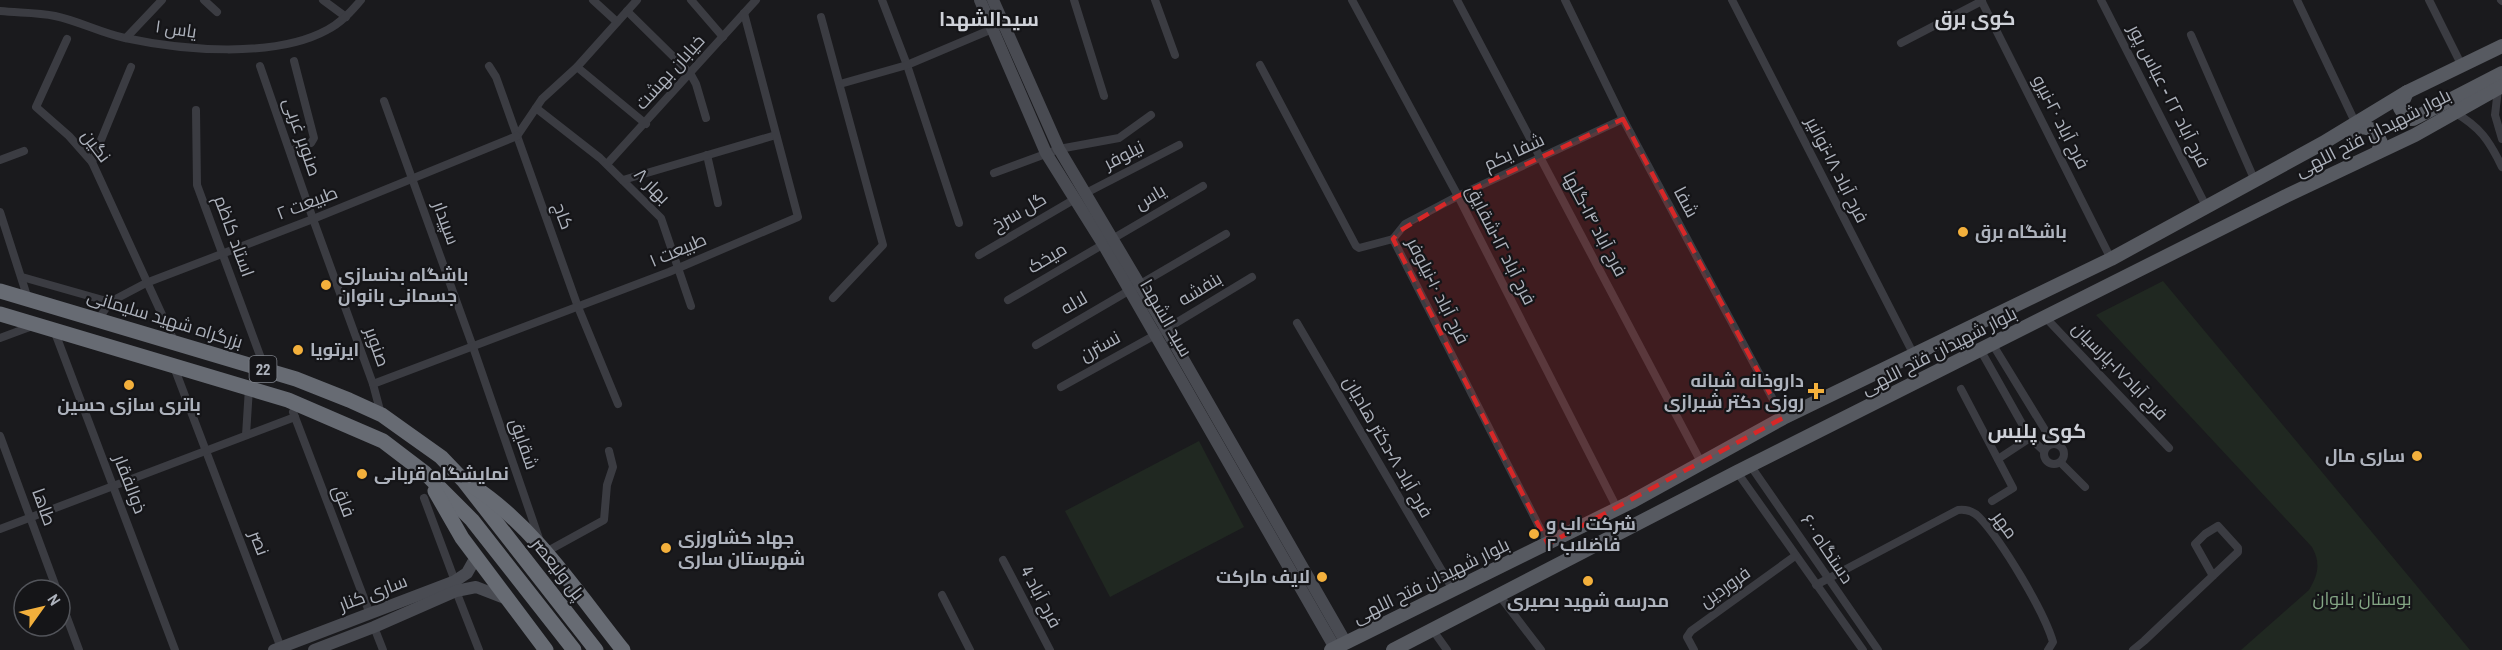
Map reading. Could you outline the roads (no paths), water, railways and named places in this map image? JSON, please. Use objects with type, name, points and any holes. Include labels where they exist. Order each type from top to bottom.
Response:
[{"type":"highway","name":"بزرگراه شهید سلیمانی","points":[[0,291],[296,379],[382,415],[441,458],[464,480],[489,513]]},
{"type":"highway","name":"22","points":[[0,314],[288,400],[383,441],[425,473]]},
{"type":"highway","points":[[425,473],[462,538],[546,650]]},
{"type":"highway","name":"پل ولیعصر","points":[[425,473],[472,520],[574,650]]},
{"type":"highway","points":[[464,480],[506,511],[544,553],[623,650]]},
{"type":"highway","name":"پل ولیعصر","points":[[489,513],[597,650]]},
{"type":"main road","name":"بلوار شهیدان فتح اللهی","points":[[1337,647],[1452,588],[1548,544],[1702,464],[1783,418],[2111,259],[2255,181],[2356,124],[2407,92],[2502,46]]},
{"type":"main road","points":[[2407,92],[2400,108],[2407,119],[2413,119],[2502,73]]},
{"type":"main road","name":"بلوار شهیدان فتح اللهی","points":[[1393,650],[1750,465],[2378,152],[2500,87]]},
{"type":"main road","points":[[2289,161],[2302,159],[2362,127],[2375,130],[2380,143],[2378,152]]},
{"type":"street","points":[[126,38],[162,0]]},
{"type":"street","points":[[204,0],[217,12]]},
{"type":"street","points":[[323,0],[346,17]]},
{"type":"street","name":"یاس ۱","points":[[0,12],[56,16],[126,38],[164,47],[206,50],[253,49],[306,38],[326,31],[346,17],[361,0]]},
{"type":"street","points":[[593,0],[617,22]]},
{"type":"street","points":[[517,136],[542,99],[577,67],[637,0]]},
{"type":"street","points":[[691,0],[723,37]]},
{"type":"street","name":"خیابان بهشت","points":[[607,164],[756,0]]},
{"type":"street","points":[[882,0],[907,64],[959,223]]},
{"type":"street","name":"سید الشهدا","points":[[981,0],[998,26],[1080,196]]},
{"type":"street","name":"سید الشهدا","points":[[993,0],[998,26],[1046,153],[1080,196],[1108,241],[1329,624],[1337,647]]},
{"type":"street","points":[[1074,0],[1104,96]]},
{"type":"street","points":[[1155,0],[1175,55]]},
{"type":"street","name":"فرح آباد ۱۲-شقایق","points":[[1352,0],[1458,196],[1617,508]]},
{"type":"street","name":"فرح آباد ۱۴-گلها","points":[[1457,0],[1702,464]]},
{"type":"street","name":"شفا","points":[[1565,0],[1623,119],[1783,418]]},
{"type":"street","name":"فرح آباد ۱۸-توانیر","points":[[1732,0],[1914,355]]},
{"type":"street","points":[[1901,44],[1981,0]]},
{"type":"street","name":"فرح آباد ۲۰-نیرو","points":[[1981,0],[2111,259]]},
{"type":"street","name":"فرح آباد ۲۲ - عباس پور","points":[[2101,0],[2207,208]]},
{"type":"street","points":[[2297,0],[2356,124]]},
{"type":"street","points":[[2430,0],[2461,64]]},
{"type":"street","points":[[627,11],[690,73],[696,84],[706,118]]},
{"type":"street","name":"طبیعت ۱","points":[[373,384],[678,268],[798,217],[744,14]]},
{"type":"street","points":[[821,17],[884,245],[833,298]]},
{"type":"street","points":[[840,84],[907,64],[998,26]]},
{"type":"street","points":[[2191,35],[2255,181]]},
{"type":"street","name":"نگین","points":[[67,39],[36,107],[69,136],[92,162],[175,343]]},
{"type":"street","points":[[290,151],[311,143],[314,138],[294,61]]},
{"type":"street","name":"فرح آباد ۱۰-نیلوفر","points":[[1260,65],[1356,246],[1359,248],[1393,239],[1548,544]]},
{"type":"street","name":"صنوبر غربی","points":[[260,66],[313,219]]},
{"type":"street","name":"کاج","points":[[489,66],[496,77],[578,307]]},
{"type":"street","points":[[92,162],[131,67]]},
{"type":"street","points":[[577,67],[645,124]]},
{"type":"street","points":[[2500,87],[2495,115],[2502,139]]},
{"type":"street","name":"سپیدار","points":[[384,101],[473,347]]},
{"type":"street","name":"بهار ۸","points":[[536,108],[607,164],[661,218],[691,306]]},
{"type":"street","name":"استاد کاظم","points":[[196,110],[197,185],[265,369]]},
{"type":"street","points":[[2453,112],[2472,123],[2490,142],[2502,167]]},
{"type":"street","points":[[993,173],[1059,149],[1119,138],[1150,115]]},
{"type":"street","name":"شفا یکم","points":[[1393,239],[1405,224],[1458,196],[1623,119]]},
{"type":"street","points":[[623,180],[776,135]]},
{"type":"street","name":"طبیعت ۲","points":[[110,302],[146,283],[222,252],[313,219],[517,136]]},
{"type":"street","name":"نیلوفر","points":[[1080,196],[1179,145]]},
{"type":"street","points":[[0,160],[24,151]]},
{"type":"street","points":[[707,155],[718,203]]},
{"type":"street","name":"یاس","points":[[1108,241],[1203,186]]},
{"type":"street","name":"گل سرخ","points":[[979,255],[1080,196]]},
{"type":"street","points":[[0,212],[28,299]]},
{"type":"street","name":"صنوبر","points":[[313,219],[373,384],[382,415]]},
{"type":"street","points":[[1134,288],[1226,234]]},
{"type":"street","name":"میخک","points":[[1008,300],[1108,241]]},
{"type":"street","name":"بنفشه","points":[[1160,332],[1252,277]]},
{"type":"street","points":[[22,278],[110,302],[98,320]]},
{"type":"street","name":"لاله","points":[[1036,345],[1134,288]]},
{"type":"street","points":[[578,307],[618,404]]},
{"type":"street","name":"فرح آباد۱۷-پارسیان","points":[[2046,318],[2169,448]]},
{"type":"street","name":"فرح آباد ۸-دکتر هادیان","points":[[1297,323],[1452,588]]},
{"type":"street","points":[[0,338],[35,325]]},
{"type":"street","name":"ذوالفقار","points":[[54,330],[175,650]]},
{"type":"street","name":"نسترن","points":[[1061,387],[1160,332]]},
{"type":"street","name":"شقایق","points":[[473,347],[544,553]]},
{"type":"street","points":[[1987,348],[2030,438],[2044,451]]},
{"type":"street","points":[[1987,348],[2053,443]]},
{"type":"street","name":"نصر","points":[[174,366],[279,649]]},
{"type":"street","points":[[246,435],[249,388]]},
{"type":"street","points":[[1961,389],[2013,488],[1992,501]]},
{"type":"street","name":"فلق","points":[[288,400],[370,614]]},
{"type":"street","points":[[0,529],[295,417]]},
{"type":"street","name":"طاها","points":[[0,436],[52,578]]},
{"type":"street","points":[[1998,459],[2030,438]]},
{"type":"street","points":[[2061,463],[2053,465],[2044,460],[2044,451],[2049,444],[2057,443],[2062,447],[2061,463],[2085,487]]},
{"type":"street","points":[[544,553],[604,520],[607,485],[613,467],[609,452]]},
{"type":"street","name":"۶۰۰ دستگاه","points":[[1750,465],[1878,650]]},
{"type":"street","name":"۶۰۰ دستگاه","points":[[1737,472],[1863,650]]},
{"type":"street","points":[[424,498],[479,650]]},
{"type":"street","name":"مهر","points":[[1816,585],[1958,510],[1965,509],[1978,516],[2017,572],[2047,624],[2053,642],[2048,650]]},
{"type":"street","points":[[2133,650],[2213,576],[2239,550],[2218,526],[2195,544],[2213,576]]},
{"type":"street","name":"فروردین","points":[[1694,650],[1687,637],[1691,631],[1796,556]]},
{"type":"street","name":"ساری کنار","points":[[314,650],[375,627],[455,586],[467,573],[476,557]]},
{"type":"street","name":"فرح آباد 4","points":[[1003,560],[1050,650]]},
{"type":"street","name":"ساری کنار","points":[[279,649],[370,614],[455,586],[477,587],[507,599]]},
{"type":"street","points":[[942,595],[970,650]]},
{"type":"street","points":[[1499,596],[1541,650]]},
{"type":"street","points":[[370,614],[383,650]]},
{"type":"street","points":[[1432,630],[1447,650]]},
{"type":"street","points":[[72,631],[79,650]]},
{"type":"place","name":"باشگاه برق","points":[[1963,232]]},
{"type":"place","name":"باشگاه بدنسازی جسمانی بانوان","points":[[326,285]]},
{"type":"place","name":"ایرتویا","points":[[298,350]]},
{"type":"place","name":"باتری سازی حسین","points":[[129,385]]},
{"type":"place","name":"داروخانه شبانه روزی دکتر شیرازی","points":[[1816,391]]},
{"type":"place","name":"ساری مال","points":[[2417,456]]},
{"type":"place","name":"نمایشگاه قربانی","points":[[362,474]]},
{"type":"place","name":"شرکت اب و فاضلاب ۲","points":[[1534,534]]},
{"type":"place","name":"جهاد کشاورزی شهرستان ساری","points":[[666,548]]},
{"type":"place","name":"لایف مارکت","points":[[1322,577]]},
{"type":"place","name":"مدرسه شهید بصیری","points":[[1588,581]]},
{"type":"district","name":"کوی برق","points":[[1975,18]]},
{"type":"district","name":"سیدالشهدا","points":[[989,19]]},
{"type":"district","name":"کوی پلیس","points":[[2037,431]]},
{"type":"park label","name":"بوستان بانوان","points":[[2362,599]]}]
